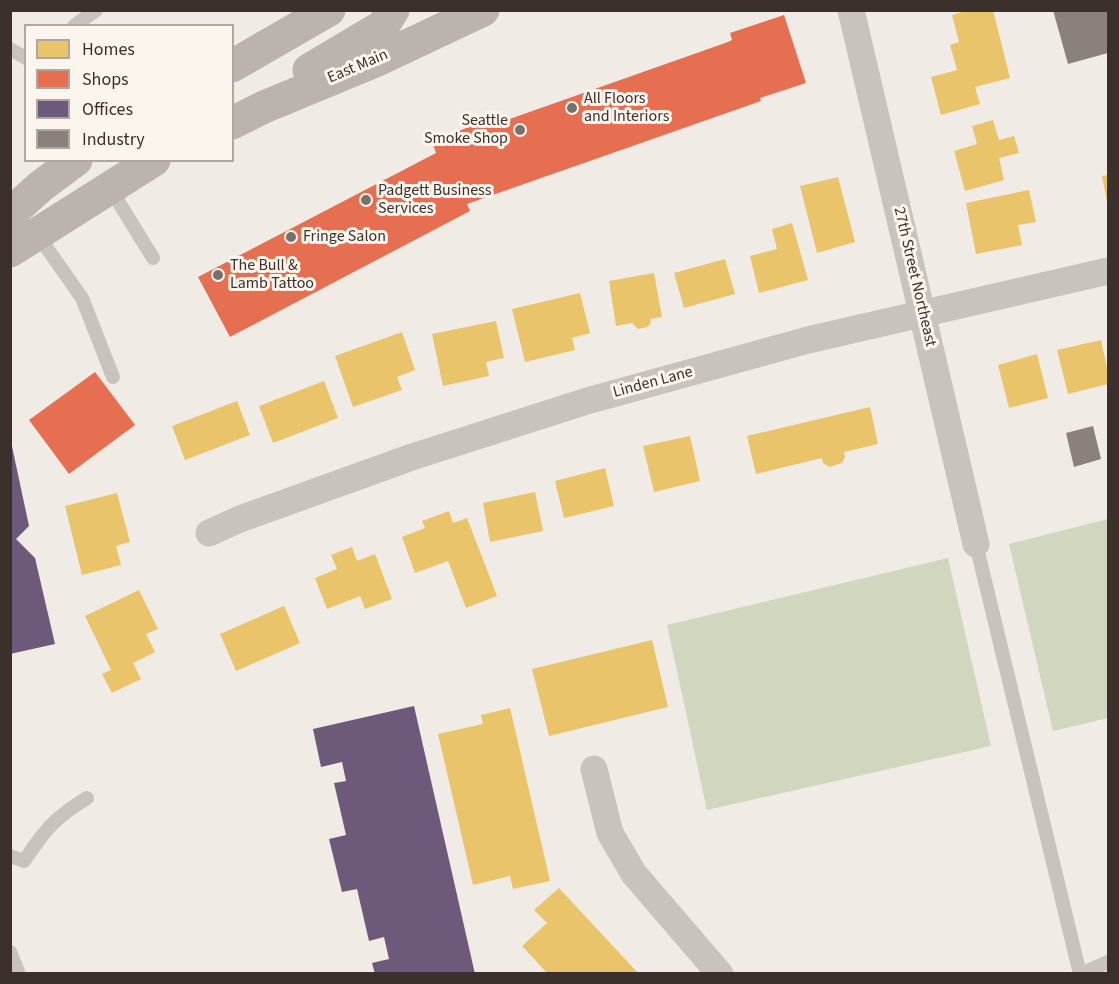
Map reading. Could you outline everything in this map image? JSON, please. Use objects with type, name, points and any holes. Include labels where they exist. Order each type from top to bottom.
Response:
[{"type":"main road","points":[[234,65],[330,10]]},
{"type":"main road","name":"East Main","points":[[234,114],[383,26],[393,10]]},
{"type":"main road","name":"East Main","points":[[234,122],[264,107],[375,61],[483,10]]},
{"type":"main road","points":[[10,214],[41,186],[73,162]]},
{"type":"main road","points":[[24,243],[138,171]]},
{"type":"street","name":"27th Street Northeast","points":[[851,10],[976,544]]},
{"type":"street","name":"Linden Lane","points":[[209,533],[240,519],[412,457],[587,401],[808,340],[1108,271]]},
{"type":"street","points":[[594,770],[610,833],[634,874],[720,974]]},
{"type":"lane","points":[[77,24],[96,10]]},
{"type":"lane","points":[[10,49],[24,57]]},
{"type":"lane","points":[[138,171],[153,258]]},
{"type":"lane","points":[[24,243],[82,298],[113,377]]},
{"type":"lane","points":[[976,544],[1081,974],[1108,962]]},
{"type":"lane","points":[[10,856],[24,861],[43,832],[63,813],[87,798]]},
{"type":"lane","points":[[10,952],[19,974]]},
{"type":"green space","points":[[1108,519],[1108,718],[1053,731],[1009,544]]},
{"type":"green space","points":[[948,558],[991,746],[707,810],[667,625]]},
{"type":"building: Homes","points":[[968,10],[993,10],[1010,78],[975,87],[980,104],[941,115],[931,77],[957,70],[950,45],[959,42],[952,15]]},
{"type":"building: Homes","points":[[993,120],[999,140],[1014,136],[1019,153],[999,158],[1004,180],[965,191],[954,151],[977,144],[972,126]]},
{"type":"building: Homes","points":[[1108,175],[1108,202],[1107,202],[1102,176]]},
{"type":"building: Homes","points":[[838,177],[855,242],[817,253],[800,186]]},
{"type":"building: Homes","points":[[1029,190],[1036,222],[1018,225],[1022,245],[976,254],[966,203]]},
{"type":"building: Homes","points":[[792,223],[808,280],[759,293],[750,256],[777,249],[772,229]]},
{"type":"building: Homes","points":[[725,259],[735,294],[684,308],[674,273]]},
{"type":"building: Homes","points":[[654,273],[662,317],[650,319],[648,327],[638,329],[632,323],[616,326],[609,281]]},
{"type":"building: Homes","points":[[580,293],[590,333],[572,338],[575,350],[525,362],[512,309]]},
{"type":"building: Homes","points":[[496,321],[504,358],[486,362],[489,376],[443,386],[432,334]]},
{"type":"building: Homes","points":[[402,332],[415,370],[397,377],[402,390],[353,407],[335,356]]},
{"type":"building: Homes","points":[[1101,340],[1108,372],[1108,384],[1068,394],[1057,350]]},
{"type":"building: Homes","points":[[1037,354],[1048,398],[1009,408],[998,365]]},
{"type":"building: Homes","points":[[324,381],[338,418],[273,443],[259,406]]},
{"type":"building: Homes","points":[[237,401],[250,435],[185,460],[172,426]]},
{"type":"building: Homes","points":[[870,407],[878,444],[844,452],[845,457],[842,463],[829,467],[823,463],[822,458],[756,474],[747,436]]},
{"type":"building: Homes","points":[[690,436],[700,481],[654,492],[643,446]]},
{"type":"building: Homes","points":[[605,468],[614,506],[564,518],[555,481]]},
{"type":"building: Homes","points":[[535,492],[543,531],[490,542],[483,503]]},
{"type":"building: Homes","points":[[117,493],[130,542],[116,546],[121,565],[82,575],[65,506]]},
{"type":"building: Homes","points":[[449,511],[453,523],[467,518],[497,596],[466,608],[448,561],[415,573],[402,537],[425,528],[422,521]]},
{"type":"building: Homes","points":[[352,547],[357,561],[375,554],[392,599],[365,609],[360,596],[327,609],[315,578],[337,569],[331,555]]},
{"type":"building: Homes","points":[[139,590],[158,629],[146,634],[155,652],[133,663],[141,679],[112,693],[102,674],[111,670],[85,616]]},
{"type":"building: Homes","points":[[284,606],[300,643],[236,671],[220,634]]},
{"type":"building: Homes","points":[[652,640],[668,707],[549,736],[532,669]]},
{"type":"building: Homes","points":[[510,708],[550,881],[513,889],[510,876],[473,885],[438,734],[483,724],[481,715]]},
{"type":"building: Homes","points":[[559,888],[639,974],[548,974],[522,946],[547,923],[534,910]]},
{"type":"building: Shops","points":[[784,15],[806,83],[760,98],[761,101],[467,204],[470,211],[230,337],[198,277],[436,153],[432,141],[485,121],[487,127],[728,42],[732,40],[730,33]]},
{"type":"building: Shops","points":[[95,372],[135,425],[69,474],[29,420]]},
{"type":"building: Offices","points":[[10,437],[29,526],[16,539],[35,558],[55,644],[10,654]]},
{"type":"building: Offices","points":[[414,706],[475,974],[375,974],[372,963],[389,959],[384,937],[369,941],[357,889],[342,892],[329,839],[346,835],[334,783],[346,781],[342,762],[321,767],[313,729]]},
{"type":"building: Industry","points":[[1053,10],[1108,10],[1108,53],[1068,64]]},
{"type":"building: Industry","points":[[1093,426],[1101,459],[1074,467],[1066,433]]},
{"type":"place","name":"All Floors and Interiors","points":[[572,108]]},
{"type":"place","name":"Seattle Smoke Shop","points":[[520,130]]},
{"type":"place","name":"Padgett Business Services","points":[[366,200]]},
{"type":"place","name":"Fringe Salon","points":[[291,237]]},
{"type":"place","name":"The Bull & Lamb Tattoo","points":[[218,275]]}]
